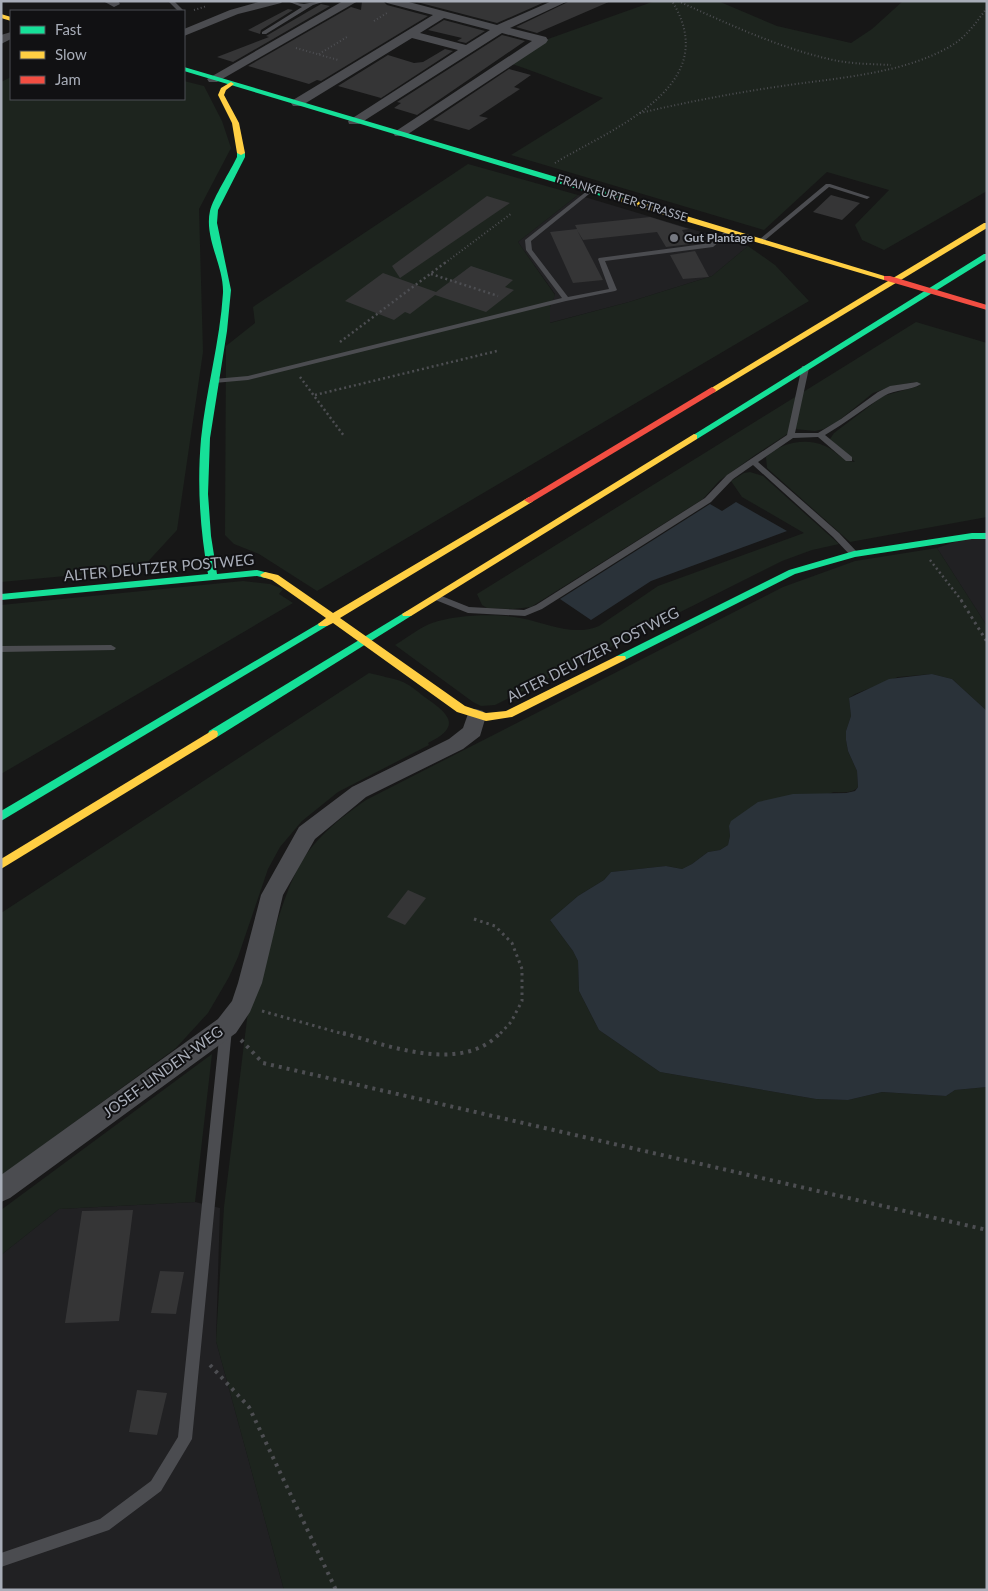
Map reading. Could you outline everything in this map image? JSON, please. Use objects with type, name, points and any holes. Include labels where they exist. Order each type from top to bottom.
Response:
[{"type":"main road","name":"FRANKFURTER STRASSE","points":[[185,68],[213,79],[592,189],[985,307]]},
{"type":"main road","points":[[213,577],[206,536],[203,494],[206,438],[223,331],[227,290],[213,222],[214,210],[241,157],[241,138],[222,95],[223,89],[231,84]]},
{"type":"main road","points":[[1,817],[987,225]]},
{"type":"main road","points":[[1,865],[987,256]]},
{"type":"main road","name":"ALTER DEUTZER POSTWEG","points":[[1,597],[257,573],[275,577],[461,709],[476,716],[503,717],[525,708],[792,572],[854,554],[972,536],[987,536]]},
{"type":"street","points":[[185,23],[251,1]]},
{"type":"street","points":[[185,33],[234,12],[277,1]]},
{"type":"street","points":[[213,79],[352,1]]},
{"type":"street","points":[[391,1],[542,40],[400,133]]},
{"type":"street","points":[[354,120],[499,29],[562,1]]},
{"type":"street","points":[[297,103],[443,14]]},
{"type":"street","points":[[411,34],[468,49]]},
{"type":"street","name":"JOSEF-LINDEN-WEG","points":[[1,1190],[227,1026],[242,1005],[250,983],[272,895],[307,833],[360,792],[456,744],[472,731],[476,716]]},
{"type":"lane","points":[[171,1],[180,10]]},
{"type":"lane","points":[[290,1],[301,6],[322,1]]},
{"type":"lane","points":[[264,33],[310,5]]},
{"type":"lane","points":[[762,240],[828,185],[867,197]]},
{"type":"lane","points":[[566,299],[529,250],[528,240],[592,189]]},
{"type":"lane","points":[[214,381],[248,378],[566,299],[613,290],[601,259],[713,245],[729,231]]},
{"type":"lane","points":[[791,436],[805,368]]},
{"type":"lane","points":[[435,596],[468,610],[525,613],[539,607],[708,500],[730,476],[791,436],[820,435],[844,421],[881,394],[893,388],[916,384]]},
{"type":"lane","points":[[820,435],[850,459]]},
{"type":"lane","points":[[753,461],[836,535],[854,554]]},
{"type":"lane","points":[[1,649],[111,648]]},
{"type":"lane","points":[[1,1560],[40,1545],[104,1525],[156,1486],[185,1440],[227,1026]]},
{"type":"path","points":[[539,174],[594,139],[640,113],[675,82],[684,66],[686,44],[684,23],[672,1]]},
{"type":"path","points":[[678,1],[736,28],[789,47],[834,60],[896,66]]},
{"type":"path","points":[[640,113],[737,92],[896,66],[923,58],[949,48],[968,32],[987,8]]},
{"type":"path","points":[[318,54],[347,37]]},
{"type":"path","points":[[279,43],[359,66]]},
{"type":"path","points":[[323,360],[328,350],[512,213]]},
{"type":"path","points":[[431,274],[498,296]]},
{"type":"path","points":[[315,395],[497,351]]},
{"type":"path","points":[[292,367],[315,395],[344,436]]},
{"type":"path","points":[[914,544],[943,573],[987,642]]},
{"type":"path","points":[[242,1005],[406,1051],[455,1055],[478,1050],[496,1038],[511,1022],[522,1001],[522,969],[512,943],[495,926],[474,919]]},
{"type":"path","points":[[227,1026],[263,1063],[987,1230]]},
{"type":"path","points":[[194,1348],[249,1407],[336,1590]]},
{"type":"shaded area","points":[[655,1],[718,1],[777,26],[851,43],[872,29],[903,1],[987,1],[987,191],[884,250],[862,240],[855,225],[889,190],[827,172],[764,230],[511,155],[603,98],[509,63],[548,39]]},
{"type":"shaded area","points":[[10,78],[10,100],[185,100],[185,81],[204,86],[222,121],[231,148],[199,209],[203,352],[177,530],[141,569],[1,582],[1,82]]},
{"type":"shaded area","points":[[468,164],[578,195],[518,242],[555,295],[550,307],[550,323],[629,302],[712,276],[748,246],[775,265],[809,301],[317,591],[259,554],[234,544],[225,535],[226,346],[255,323],[253,307]]},
{"type":"shaded area","points":[[578,195],[748,246],[712,276],[629,302],[549,323],[550,307],[555,294],[518,242]]},
{"type":"shaded area","points":[[916,322],[987,343],[987,517],[850,542],[767,468],[766,457],[772,452],[786,445],[801,442],[817,443],[829,448],[846,460],[855,462],[830,439],[834,433],[883,396],[919,386],[915,382],[893,386],[873,393],[837,422],[824,429],[815,431],[795,429],[719,481],[703,499],[531,607],[513,609],[487,608],[482,605],[477,594]]},
{"type":"shaded area","points":[[750,472],[763,476],[839,544],[812,550],[782,561],[495,705],[481,706],[473,702],[395,645],[432,623],[463,617],[511,616],[570,630],[589,629],[599,626],[658,586],[804,533],[742,497],[731,481],[744,473]]},
{"type":"shaded area","points":[[736,502],[787,531],[651,581],[591,620],[560,599],[710,504],[722,511]]},
{"type":"shaded area","points":[[987,531],[987,626],[937,548]]},
{"type":"shaded area","points":[[937,548],[987,626],[987,711],[952,679],[932,674],[898,677],[855,694],[849,698],[851,716],[846,731],[846,740],[848,751],[857,771],[858,787],[856,789],[847,792],[834,792],[729,826],[730,836],[728,845],[720,850],[708,852],[682,869],[666,866],[611,872],[604,880],[578,896],[550,920],[573,951],[578,961],[579,991],[599,1030],[660,1072],[816,1099],[848,1100],[882,1092],[946,1096],[955,1090],[987,1087],[987,1590],[284,1590],[216,1341],[224,1207],[249,1003],[262,970],[283,903],[303,859],[327,831],[366,800],[783,587],[855,561]]},
{"type":"shaded area","points":[[243,581],[270,584],[283,589],[279,594],[293,603],[1,774],[1,605]]},
{"type":"shaded area","points":[[369,673],[403,682],[435,704],[442,710],[449,721],[445,732],[428,743],[429,745],[338,792],[302,821],[280,847],[268,869],[238,957],[229,977],[208,1013],[176,1048],[1,1176],[1,913]]},
{"type":"shaded area","points":[[932,674],[952,679],[987,711],[987,1087],[955,1090],[946,1096],[882,1092],[848,1100],[816,1099],[660,1072],[599,1030],[579,991],[578,961],[573,951],[550,920],[578,896],[604,880],[611,872],[666,866],[682,869],[708,852],[720,850],[728,845],[731,821],[758,802],[793,794],[846,793],[855,791],[858,787],[857,771],[848,751],[846,740],[846,731],[851,716],[849,698],[889,679]]},
{"type":"shaded area","points":[[212,1054],[195,1202],[59,1209],[1,1255],[1,1210]]},
{"type":"shaded area","points":[[195,1202],[220,1208],[216,1341],[284,1590],[1,1590],[1,1255],[59,1209]]},
{"type":"building","points":[[362,1],[383,1],[387,5],[428,16],[321,81],[317,80],[309,84],[248,66],[351,7],[361,10]]},
{"type":"building","points":[[413,1],[547,1],[497,23]]},
{"type":"building","points":[[570,1],[611,1],[537,33],[516,27]]},
{"type":"building","points":[[321,4],[330,6],[233,62],[217,57],[269,37],[266,36]]},
{"type":"building","points":[[288,9],[293,10],[261,30],[260,34],[248,30]]},
{"type":"building","points":[[444,20],[485,31],[466,43],[457,41],[462,38],[428,30]]},
{"type":"building","points":[[502,35],[525,41],[417,115],[394,108],[401,103],[397,102]]},
{"type":"building","points":[[445,49],[453,51],[381,98],[338,86],[388,55],[414,63],[423,62]]},
{"type":"building","points":[[509,69],[531,75],[514,87],[520,89],[479,116],[488,118],[469,130],[433,120]]},
{"type":"building","points":[[831,195],[860,203],[842,220],[813,212]]},
{"type":"building","points":[[487,196],[510,203],[400,278],[392,266]]},
{"type":"building","points":[[650,217],[689,229],[682,230],[690,244],[666,247],[657,232],[583,240],[577,230],[603,280],[573,283],[550,232],[577,229],[575,225]]},
{"type":"building","points":[[695,251],[709,277],[683,279],[670,255]]},
{"type":"building","points":[[471,266],[513,280],[505,287],[514,290],[486,312],[435,295],[410,314],[405,312],[394,320],[345,301],[383,273],[436,292]]},
{"type":"building","points":[[408,890],[426,898],[405,925],[387,917]]},
{"type":"building","points":[[133,1210],[119,1321],[65,1323],[82,1211]]},
{"type":"building","points":[[160,1271],[184,1272],[176,1314],[151,1313]]},
{"type":"building","points":[[137,1390],[167,1393],[157,1435],[129,1432]]},
{"type":"traffic: fast","points":[[185,69],[624,200]]},
{"type":"traffic: fast","points":[[213,577],[206,536],[203,494],[206,438],[223,331],[227,290],[213,223],[214,210],[241,157],[241,153]]},
{"type":"traffic: fast","points":[[694,437],[987,256]]},
{"type":"traffic: fast","points":[[621,658],[792,572],[854,554],[972,536],[987,536]]},
{"type":"traffic: fast","points":[[1,597],[257,573],[265,575]]},
{"type":"traffic: fast","points":[[213,734],[407,614]]},
{"type":"traffic: fast","points":[[1,817],[323,624]]},
{"type":"traffic: slow","points":[[1,16],[10,19]]},
{"type":"traffic: slow","points":[[231,84],[223,89],[221,95],[235,123],[241,145],[241,153]]},
{"type":"traffic: slow","points":[[624,200],[887,278]]},
{"type":"traffic: slow","points":[[712,390],[987,225]]},
{"type":"traffic: slow","points":[[407,614],[694,437]]},
{"type":"traffic: slow","points":[[323,624],[529,500]]},
{"type":"traffic: slow","points":[[265,575],[275,577],[461,709],[486,717],[508,714],[621,658]]},
{"type":"traffic: slow","points":[[1,865],[213,734]]},
{"type":"traffic: jam","points":[[887,278],[987,308]]},
{"type":"traffic: jam","points":[[529,500],[712,390]]},
{"type":"place","name":"Gut Plantage","points":[[674,238]]}]
